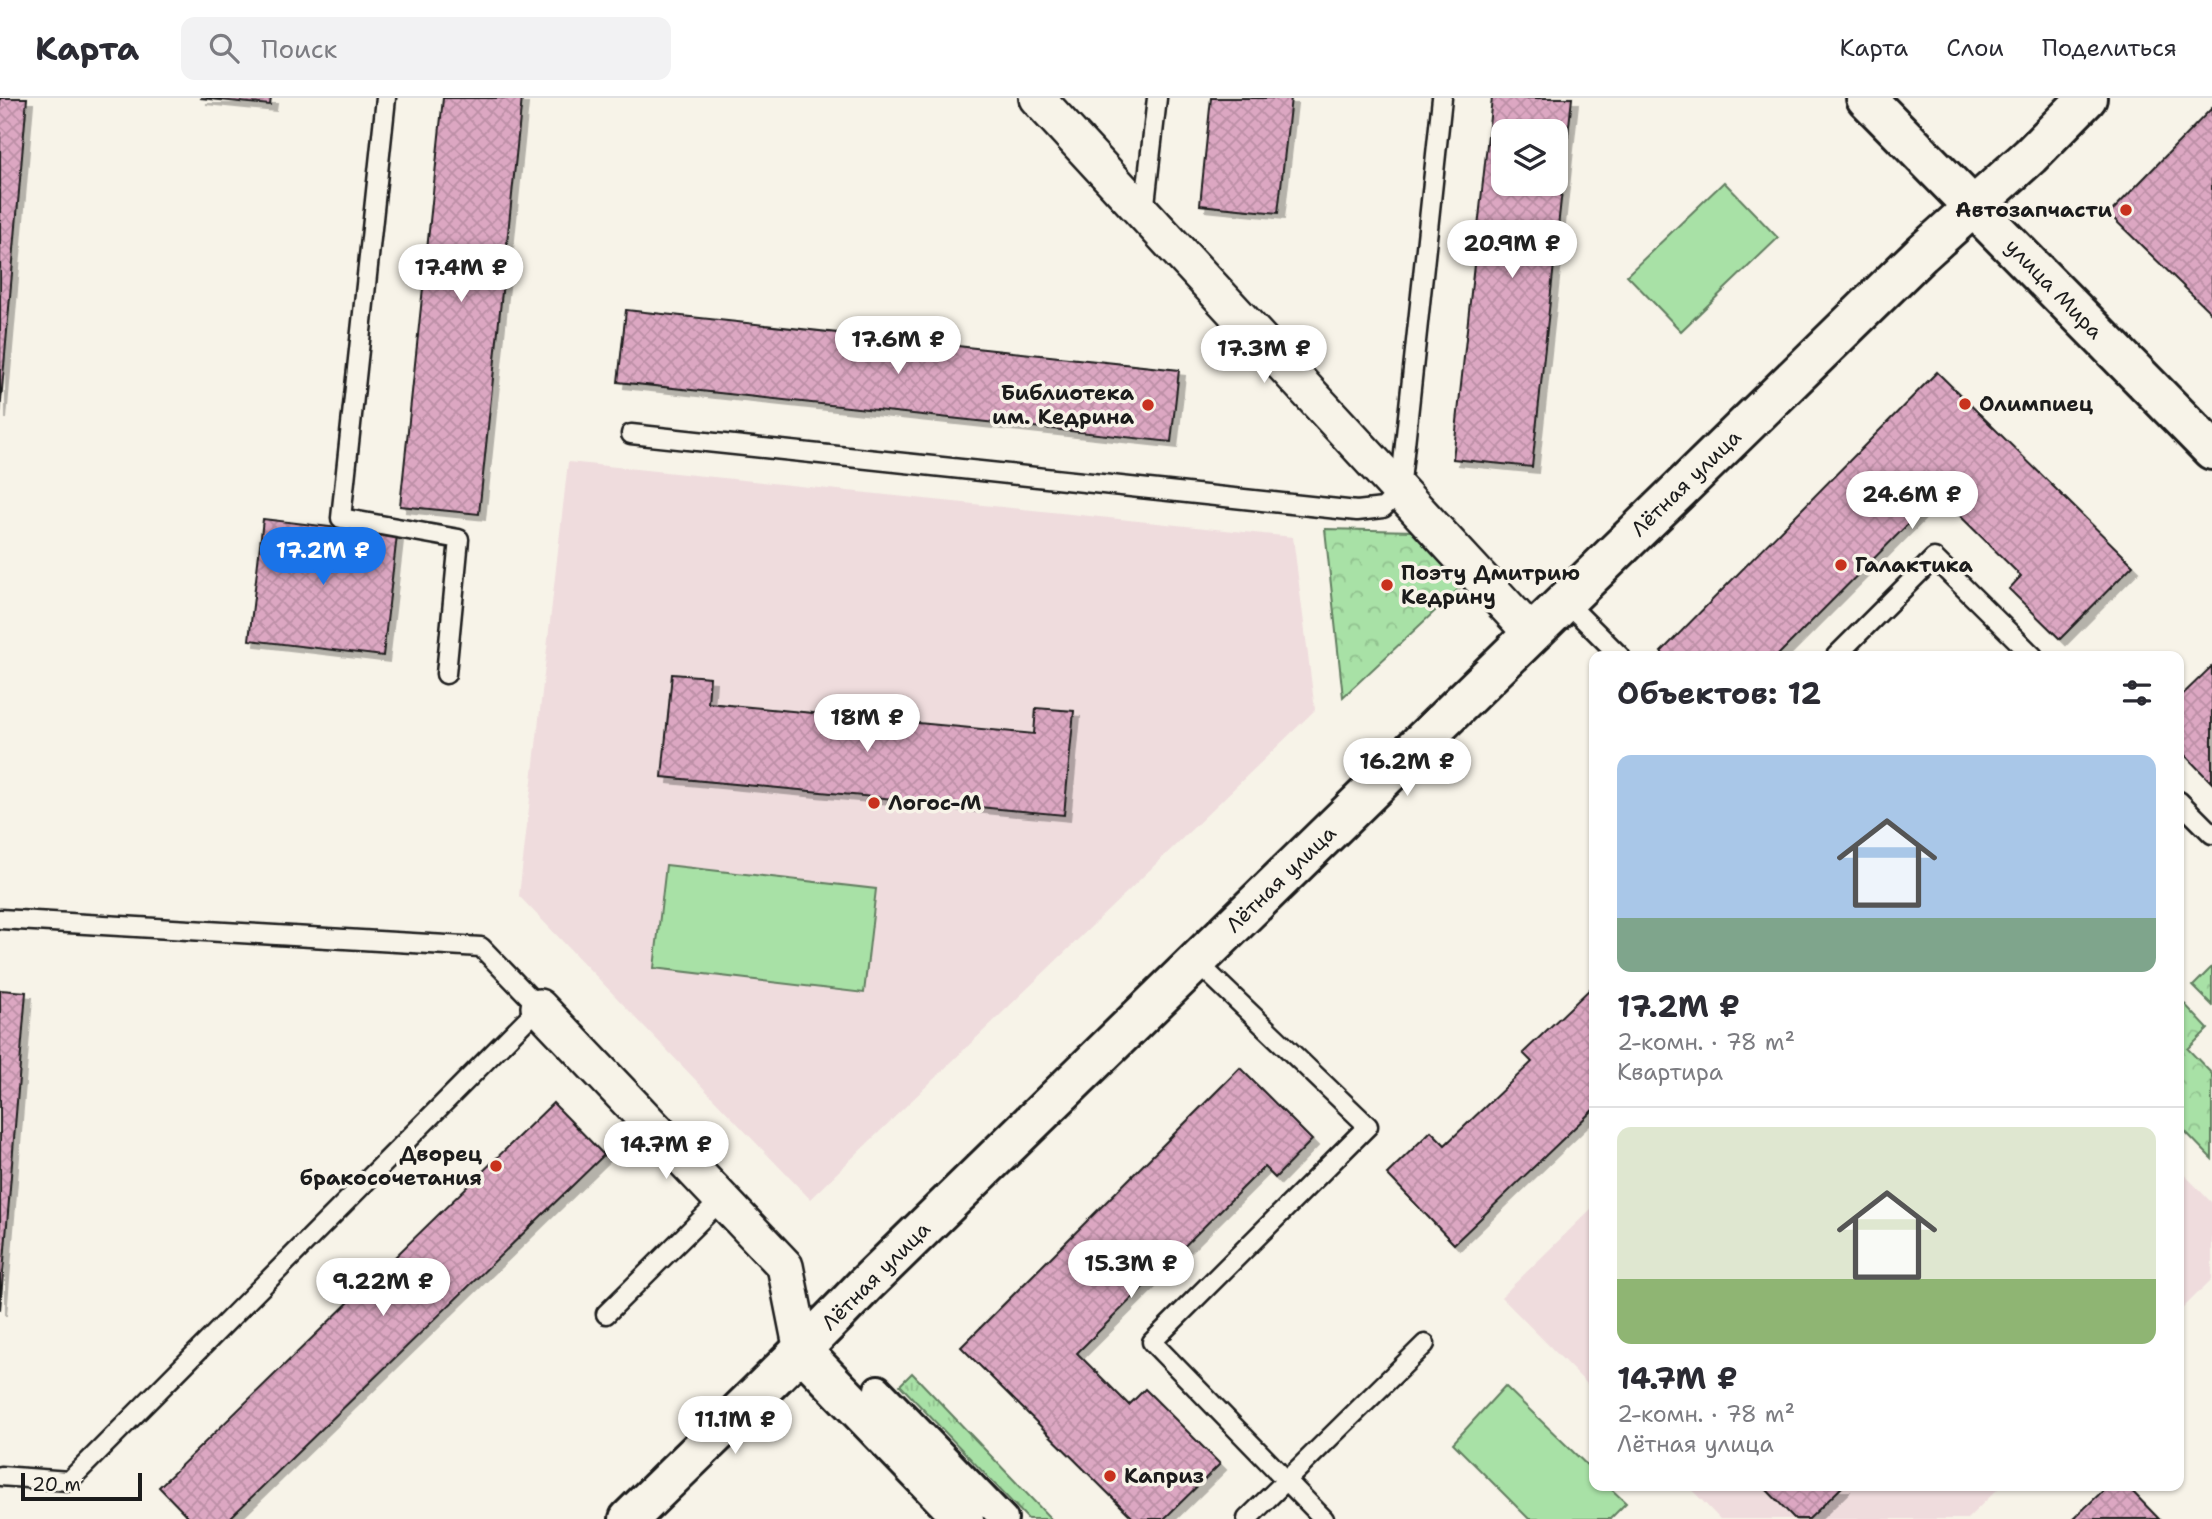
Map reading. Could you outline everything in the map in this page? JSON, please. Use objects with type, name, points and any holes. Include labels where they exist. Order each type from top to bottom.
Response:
[{"type":"street","points":[[1037,98],[1532,634]]},
{"type":"street","name":"улица Мира","points":[[1866,98],[2212,450]]},
{"type":"street","name":"Лётная улица","points":[[629,1519],[1565,601],[1911,264],[2030,156],[2087,98]]},
{"type":"street","points":[[539,1007],[786,1266],[802,1351],[964,1519]]},
{"type":"street","points":[[878,1389],[1004,1519]]},
{"type":"lane","points":[[386,98],[341,518],[459,539],[446,674]]},
{"type":"lane","points":[[1144,213],[1157,98]]},
{"type":"lane","points":[[631,434],[1357,511],[1383,508],[1400,491],[1442,98]]},
{"type":"lane","points":[[1841,651],[1934,558],[2028,651]]},
{"type":"lane","points":[[1565,601],[1615,651]]},
{"type":"lane","points":[[2184,806],[2212,834]]},
{"type":"lane","points":[[0,919],[481,947],[539,1007],[69,1481],[0,1476]]},
{"type":"lane","points":[[1196,961],[1368,1126],[1152,1342],[1324,1519]]},
{"type":"lane","points":[[606,1314],[722,1199]]},
{"type":"lane","points":[[1247,1519],[1425,1344]]},
{"type":"shaded area","name":"Логос-М","points":[[568,462],[1293,537],[1315,710],[810,1199],[519,896]]},
{"type":"shaded area","points":[[2184,1174],[2212,1203],[2212,1279],[2184,1307]]},
{"type":"shaded area","points":[[1589,1211],[1589,1386],[1501,1297]]},
{"type":"shaded area","points":[[1693,1491],[1996,1491],[1967,1519],[1720,1519]]},
{"type":"green space","points":[[1724,182],[1778,238],[1681,331],[1627,275]]},
{"type":"green space","points":[[1325,529],[1416,531],[1464,584],[1343,697]]},
{"type":"green space","points":[[666,865],[876,889],[864,993],[654,968]]},
{"type":"green space","points":[[2212,967],[2212,1005],[2193,986]]},
{"type":"green space","points":[[2184,1003],[2208,1029],[2188,1049],[2212,1074],[2212,1159],[2184,1130]]},
{"type":"green space","points":[[912,1373],[1051,1519],[1028,1519],[900,1385]]},
{"type":"green space","points":[[1505,1386],[1589,1467],[1589,1491],[1613,1491],[1626,1503],[1610,1519],[1529,1519],[1453,1443]]},
{"type":"building","points":[[0,98],[27,98],[0,413]]},
{"type":"building","points":[[200,98],[271,98],[270,105]]},
{"type":"building","points":[[443,98],[522,98],[479,514],[400,506]]},
{"type":"building","points":[[1211,98],[1291,98],[1278,213],[1200,205]]},
{"type":"building","points":[[1492,98],[1572,98],[1568,135],[1568,119],[1491,119],[1491,196],[1561,196],[1532,467],[1453,459]]},
{"type":"building","points":[[2212,108],[2212,314],[2109,214]]},
{"type":"building","points":[[626,310],[1179,370],[1171,442],[618,382]]},
{"type":"building","points":[[1937,372],[2133,565],[2060,639],[2009,589],[2021,576],[1938,494],[1782,651],[1662,651]]},
{"type":"building","points":[[263,519],[397,535],[383,656],[249,640]]},
{"type":"building","points":[[2212,666],[2212,783],[2184,754],[2184,693]]},
{"type":"building","name":"Логос-М","points":[[672,674],[710,677],[708,703],[1034,734],[1036,708],[1074,711],[1064,815],[662,777]]},
{"type":"building","points":[[0,990],[26,992],[0,1310]]},
{"type":"building","points":[[1589,990],[1589,1114],[1454,1244],[1387,1174],[1431,1131],[1445,1145],[1532,1062],[1523,1053]]},
{"type":"building","points":[[1240,1068],[1312,1140],[1275,1178],[1264,1167],[1077,1353],[1129,1405],[1145,1389],[1220,1464],[1164,1519],[1134,1519],[961,1347]]},
{"type":"building","points":[[553,1103],[604,1155],[229,1519],[190,1519],[159,1487]]},
{"type":"building","points":[[1768,1491],[1838,1491],[1809,1519],[1795,1519]]},
{"type":"building","points":[[2103,1491],[2132,1491],[2159,1519],[2073,1519]]},
{"type":"place","name":"Автозапчасти","points":[[2126,210]]},
{"type":"place","name":"Олимпиец","points":[[1965,404]]},
{"type":"place","name":"Библиотека им. Кедрина","points":[[1148,405]]},
{"type":"place","name":"Галактика","points":[[1841,565]]},
{"type":"place","name":"Поэту Дмитрию Кедрину","points":[[1387,585]]},
{"type":"place","name":"Логос-М","points":[[874,803]]},
{"type":"place","name":"Дворец бракосочетания","points":[[496,1166]]},
{"type":"place","name":"Каприз","points":[[1110,1476]]}]
